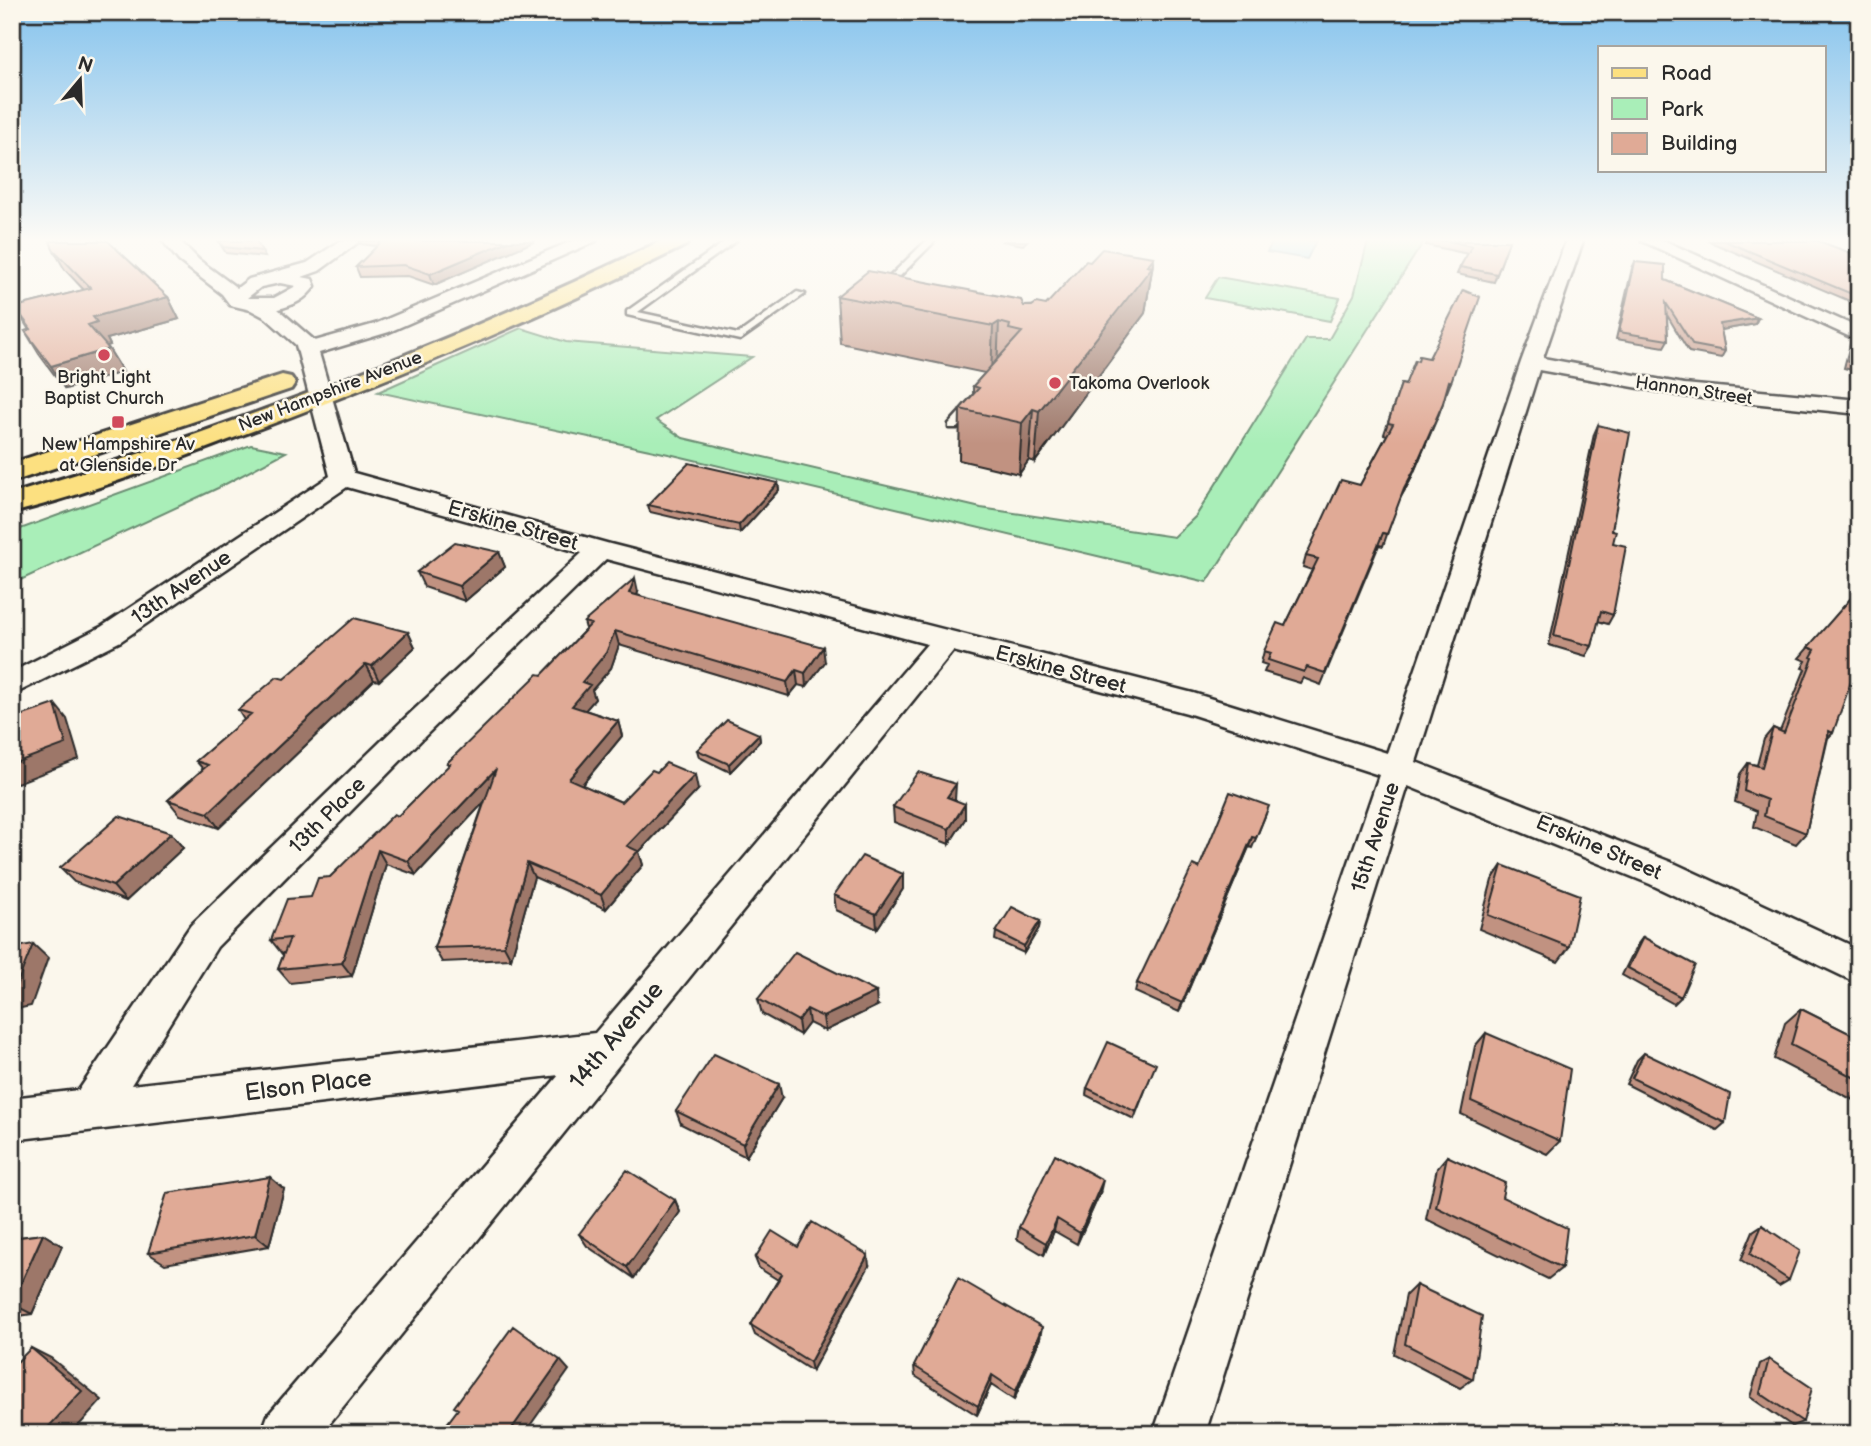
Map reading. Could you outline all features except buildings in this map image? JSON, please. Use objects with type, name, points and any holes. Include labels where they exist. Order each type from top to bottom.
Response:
[{"type":"main road","name":"New Hampshire Avenue","points":[[12,473],[314,372],[478,308]]},
{"type":"main road","name":"New Hampshire Avenue","points":[[12,505],[119,471],[314,372],[385,372],[537,308]]},
{"type":"street","points":[[271,308],[306,343],[343,478]]},
{"type":"street","name":"New Hampshire Avenue","points":[[314,372],[382,328],[429,308]]},
{"type":"street","name":"15th Avenue","points":[[1179,1434],[1551,308]]},
{"type":"street","points":[[1799,308],[1859,335]]},
{"type":"street","name":"Hannon Street","points":[[1531,362],[1684,390],[1859,407]]},
{"type":"street","name":"Erskine Street","points":[[343,478],[601,550],[1193,704],[1398,768],[1663,874],[1859,967]]},
{"type":"street","name":"13th Avenue","points":[[12,685],[111,634],[343,478]]},
{"type":"street","name":"13th Place","points":[[91,1110],[204,936],[413,729],[601,550]]},
{"type":"street","name":"14th Avenue","points":[[287,1434],[947,639]]},
{"type":"street","name":"Elson Place","points":[[12,1119],[603,1051]]},
{"type":"lane","points":[[636,308],[630,313],[740,337],[780,308]]},
{"type":"lane","points":[[953,426],[981,395]]},
{"type":"green space","points":[[1262,308],[1335,308],[1330,321]]},
{"type":"green space","points":[[1346,308],[1381,308],[1207,582],[673,455],[378,392],[521,328],[566,342],[752,357],[656,420],[683,438],[981,508],[1174,537],[1196,516],[1306,339],[1329,339]]},
{"type":"green space","points":[[251,445],[286,452],[218,488],[12,584],[12,532]]},
{"type":"place","name":"Bright Light Baptist Church","points":[[104,355]]},
{"type":"place","name":"Takoma Overlook","points":[[1055,383]]},
{"type":"place","name":"New Hampshire Av at Glenside Dr","points":[[118,422]]}]
